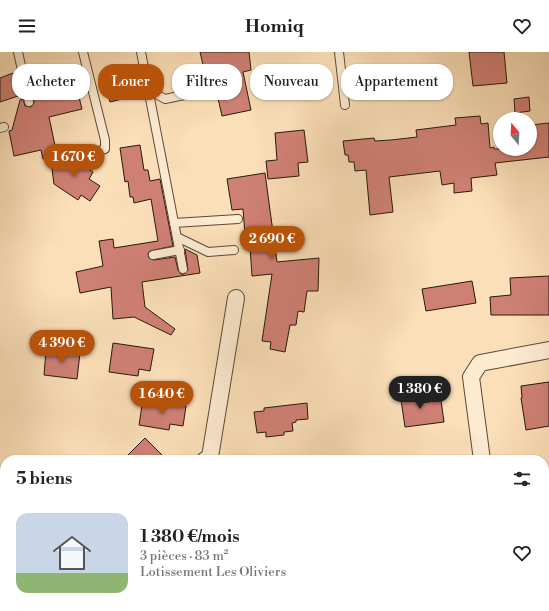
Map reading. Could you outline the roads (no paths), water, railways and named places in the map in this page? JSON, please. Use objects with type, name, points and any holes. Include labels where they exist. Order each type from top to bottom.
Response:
[{"type":"street","points":[[210,455],[236,298]]},
{"type":"street","points":[[481,455],[471,377],[474,372],[480,363],[549,350]]},
{"type":"lane","points":[[18,52],[29,102]]},
{"type":"lane","points":[[83,52],[105,140],[105,149],[84,157]]},
{"type":"lane","points":[[141,52],[144,64]]},
{"type":"lane","points":[[339,52],[345,105]]},
{"type":"lane","points":[[151,100],[183,269]]},
{"type":"lane","points":[[174,223],[238,219]]},
{"type":"lane","points":[[177,237],[208,252],[234,250]]},
{"type":"lane","points":[[153,255],[180,250]]}]
